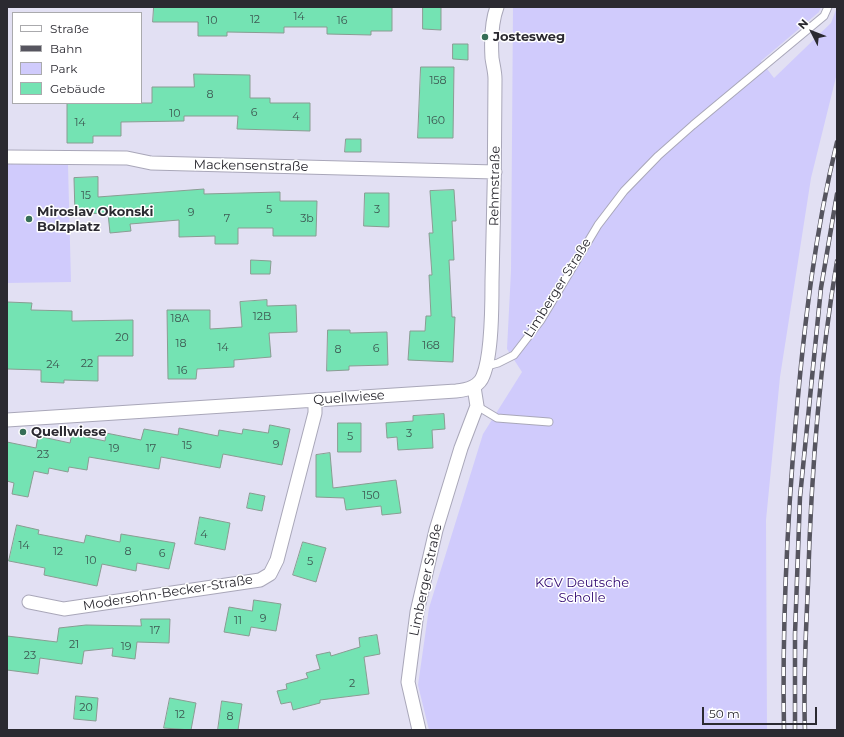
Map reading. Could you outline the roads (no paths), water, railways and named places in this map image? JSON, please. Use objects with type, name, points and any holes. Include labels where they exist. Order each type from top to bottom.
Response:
[{"type":"street","name":"Rehmstraße","points":[[487,366],[491,314],[495,172],[495,75],[492,57],[492,19],[496,7]]},
{"type":"street","name":"Mackensenstraße","points":[[7,157],[127,158],[151,164],[495,172]]},
{"type":"street","points":[[474,387],[483,377],[487,366]]},
{"type":"street","name":"Quellwiese","points":[[7,420],[456,391],[474,387]]},
{"type":"street","name":"Limberger Straße","points":[[414,729],[408,682],[417,612],[436,530],[461,448],[477,406],[474,387]]},
{"type":"street","name":"Modersohn-Becker-Straße","points":[[29,602],[64,609],[260,580],[270,574],[277,560],[315,413],[315,400]]},
{"type":"lane","name":"Limberger Straße","points":[[487,366],[498,364],[514,355],[541,320],[598,225],[624,191],[658,156],[692,125],[824,16],[828,7]]},
{"type":"lane","points":[[477,406],[497,418],[549,422]]},
{"type":"railway","points":[[784,730],[786,574],[796,419],[816,245],[837,142]]},
{"type":"railway","points":[[795,730],[795,634],[800,497],[821,288],[837,194]]},
{"type":"railway","points":[[805,730],[805,657],[809,544],[814,463],[825,341],[837,261]]},
{"type":"place","name":"Jostesweg","points":[[485,37]]},
{"type":"place","name":"Miroslav Okonski Bolzplatz","points":[[29,219]]},
{"type":"place","name":"Quellwiese","points":[[23,432]]},
{"type":"park label","name":"KGV Deutsche Scholle","points":[[582,590]]}]
